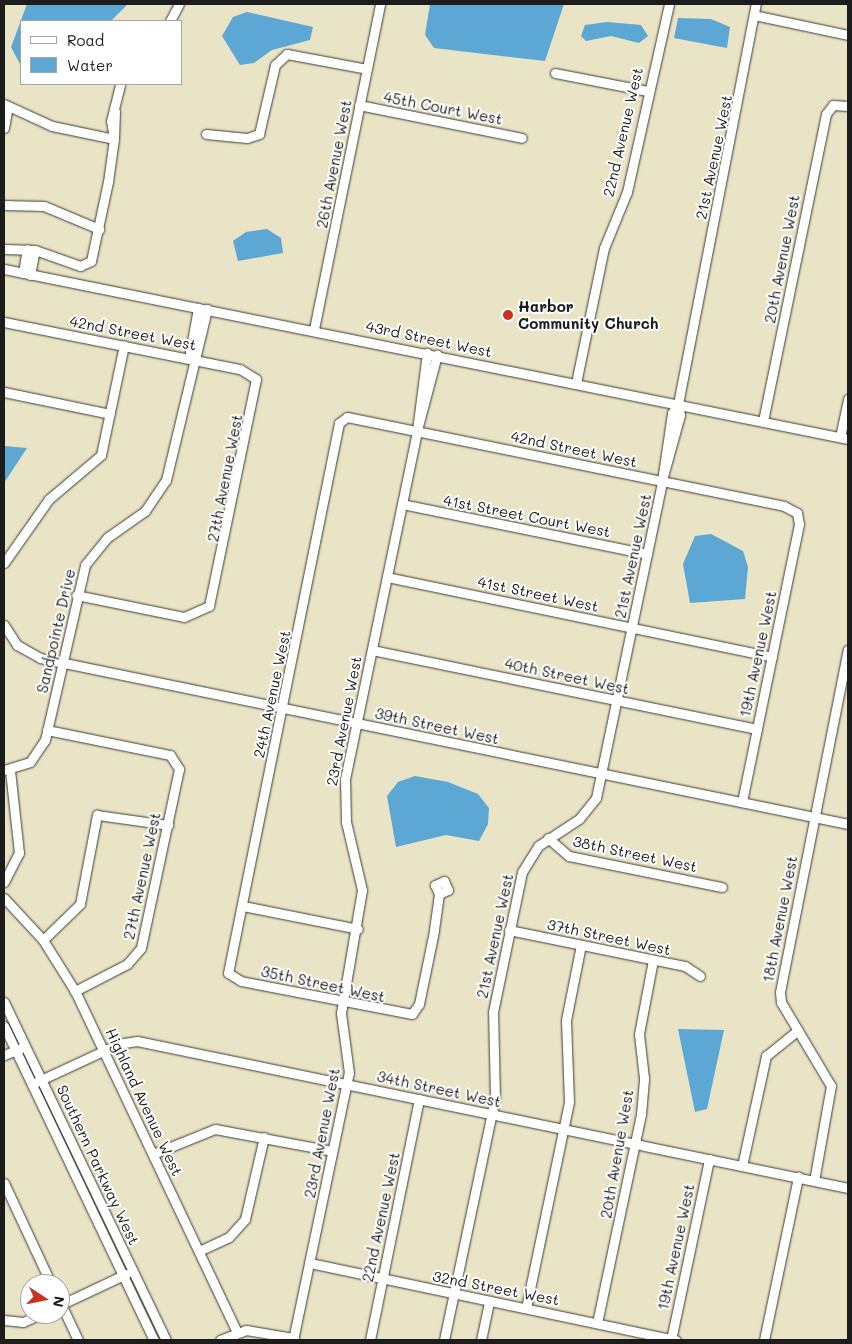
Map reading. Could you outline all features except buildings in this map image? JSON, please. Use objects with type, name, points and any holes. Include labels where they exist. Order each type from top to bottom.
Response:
[{"type":"street","points":[[171,20],[179,4]]},
{"type":"street","name":"26th Avenue West","points":[[314,330],[380,4]]},
{"type":"street","name":"22nd Avenue West","points":[[576,383],[604,248],[627,192],[648,91],[669,4]]},
{"type":"street","name":"21st Avenue West","points":[[444,1340],[497,1086],[493,1012],[509,930],[524,867],[548,838],[588,811],[602,774],[662,481],[669,468],[678,404],[756,4]]},
{"type":"street","points":[[754,15],[848,35]]},
{"type":"street","points":[[206,134],[256,136],[280,58],[292,55],[367,69]]},
{"type":"street","points":[[555,73],[648,91]]},
{"type":"street","points":[[4,249],[31,249],[77,265],[91,261],[99,230],[114,139],[115,111],[120,85]]},
{"type":"street","name":"20th Avenue West","points":[[763,421],[826,114],[833,104],[848,106]]},
{"type":"street","points":[[4,128],[6,105],[52,126],[114,139]]},
{"type":"street","name":"45th Court West","points":[[359,105],[522,138]]},
{"type":"street","points":[[4,205],[51,208],[99,230]]},
{"type":"street","points":[[27,274],[31,249]]},
{"type":"street","name":"43rd Street West","points":[[4,269],[844,438]]},
{"type":"street","name":"Sandpointe Drive","points":[[7,770],[36,755],[47,730],[82,570],[95,551],[140,515],[162,487],[193,359],[190,352],[202,308]]},
{"type":"street","name":"42nd Street West","points":[[4,322],[193,359],[255,376]]},
{"type":"street","points":[[4,563],[49,499],[98,459],[110,414],[124,346]]},
{"type":"street","name":"23rd Avenue West","points":[[294,1339],[347,1084],[350,1058],[341,1024],[343,1002],[358,930],[362,879],[344,804],[357,723],[432,354]]},
{"type":"street","name":"27th Avenue West","points":[[76,595],[184,617],[204,612],[216,588],[257,386],[255,376]]},
{"type":"street","points":[[4,392],[110,414]]},
{"type":"street","points":[[844,438],[848,399]]},
{"type":"street","name":"42nd Street West","points":[[344,419],[417,430],[662,481],[797,512]]},
{"type":"street","name":"24th Avenue West","points":[[229,976],[344,419]]},
{"type":"street","name":"41st Street Court West","points":[[402,504],[647,554]]},
{"type":"street","name":"19th Avenue West","points":[[742,802],[799,524],[797,512]]},
{"type":"street","name":"41st Street West","points":[[387,577],[772,657]]},
{"type":"street","name":"39th Street West","points":[[4,629],[24,650],[61,662],[848,824]]},
{"type":"street","name":"40th Street West","points":[[372,650],[757,729]]},
{"type":"street","name":"18th Avenue West","points":[[814,1181],[831,1086],[798,1030],[780,992],[848,650]]},
{"type":"street","name":"27th Avenue West","points":[[47,730],[170,755],[177,761],[168,825],[141,948],[127,964],[76,991]]},
{"type":"street","points":[[4,882],[19,852],[7,770]]},
{"type":"street","points":[[43,940],[80,904],[97,815],[168,825]]},
{"type":"street","name":"38th Street West","points":[[548,838],[569,856],[722,886]]},
{"type":"street","name":"35th Street West","points":[[229,976],[343,1002],[412,1014],[420,1004],[439,894]]},
{"type":"street","name":"Highland Avenue West","points":[[4,898],[43,940],[76,991],[237,1332]]},
{"type":"street","points":[[243,906],[358,930]]},
{"type":"street","name":"37th Street West","points":[[509,930],[685,966],[700,976]]},
{"type":"street","points":[[526,1308],[570,1089],[566,1020],[581,945]]},
{"type":"street","name":"20th Avenue West","points":[[597,1323],[635,1143],[644,1089],[639,1034],[653,960]]},
{"type":"street","name":"Southern Parkway West","points":[[4,1002],[166,1340]]},
{"type":"street","name":"Southern Parkway West","points":[[4,1026],[154,1340]]},
{"type":"street","points":[[742,1166],[766,1056],[798,1030]]},
{"type":"street","name":"34th Street West","points":[[32,1084],[104,1050],[138,1041],[848,1188]]},
{"type":"street","points":[[4,1055],[26,1046]]},
{"type":"street","name":"22nd Avenue West","points":[[370,1340],[419,1099]]},
{"type":"street","points":[[153,1154],[210,1130],[264,1137],[332,1151]]},
{"type":"street","points":[[199,1251],[229,1238],[245,1219],[264,1137]]},
{"type":"street","name":"19th Avenue West","points":[[673,1340],[709,1159]]},
{"type":"street","points":[[764,1340],[798,1178]]},
{"type":"street","points":[[4,1183],[47,1274]]},
{"type":"street","name":"32nd Street West","points":[[310,1263],[673,1340]]},
{"type":"street","points":[[70,1299],[133,1270]]},
{"type":"street","points":[[481,1340],[489,1301]]},
{"type":"street","points":[[4,1320],[20,1322]]},
{"type":"street","points":[[70,1324],[78,1340]]},
{"type":"street","points":[[220,1340],[237,1332],[253,1330],[294,1339]]},
{"type":"water","points":[[27,4],[128,4],[112,20],[21,20]]},
{"type":"water","points":[[430,4],[564,4],[545,61],[434,48],[425,35]]},
{"type":"water","points":[[247,12],[313,27],[310,40],[272,50],[254,63],[240,65],[222,36],[233,17]]},
{"type":"water","points":[[678,18],[711,19],[730,27],[727,48],[674,38]]},
{"type":"water","points":[[607,22],[641,25],[648,36],[639,43],[611,36],[586,41],[581,36],[585,25]]},
{"type":"water","points":[[20,23],[20,64],[11,47]]},
{"type":"water","points":[[267,229],[281,238],[283,253],[238,261],[233,241],[246,232]]},
{"type":"water","points":[[4,446],[27,448],[4,483]]},
{"type":"water","points":[[711,534],[743,551],[748,567],[745,599],[690,603],[683,564],[695,536]]},
{"type":"water","points":[[415,776],[448,782],[478,794],[489,808],[488,824],[479,841],[446,835],[396,847],[387,796],[398,782]]},
{"type":"water","points":[[678,1029],[724,1030],[707,1109],[695,1112]]},
{"type":"place","name":"Harbor Community Church","points":[[508,315]]}]
